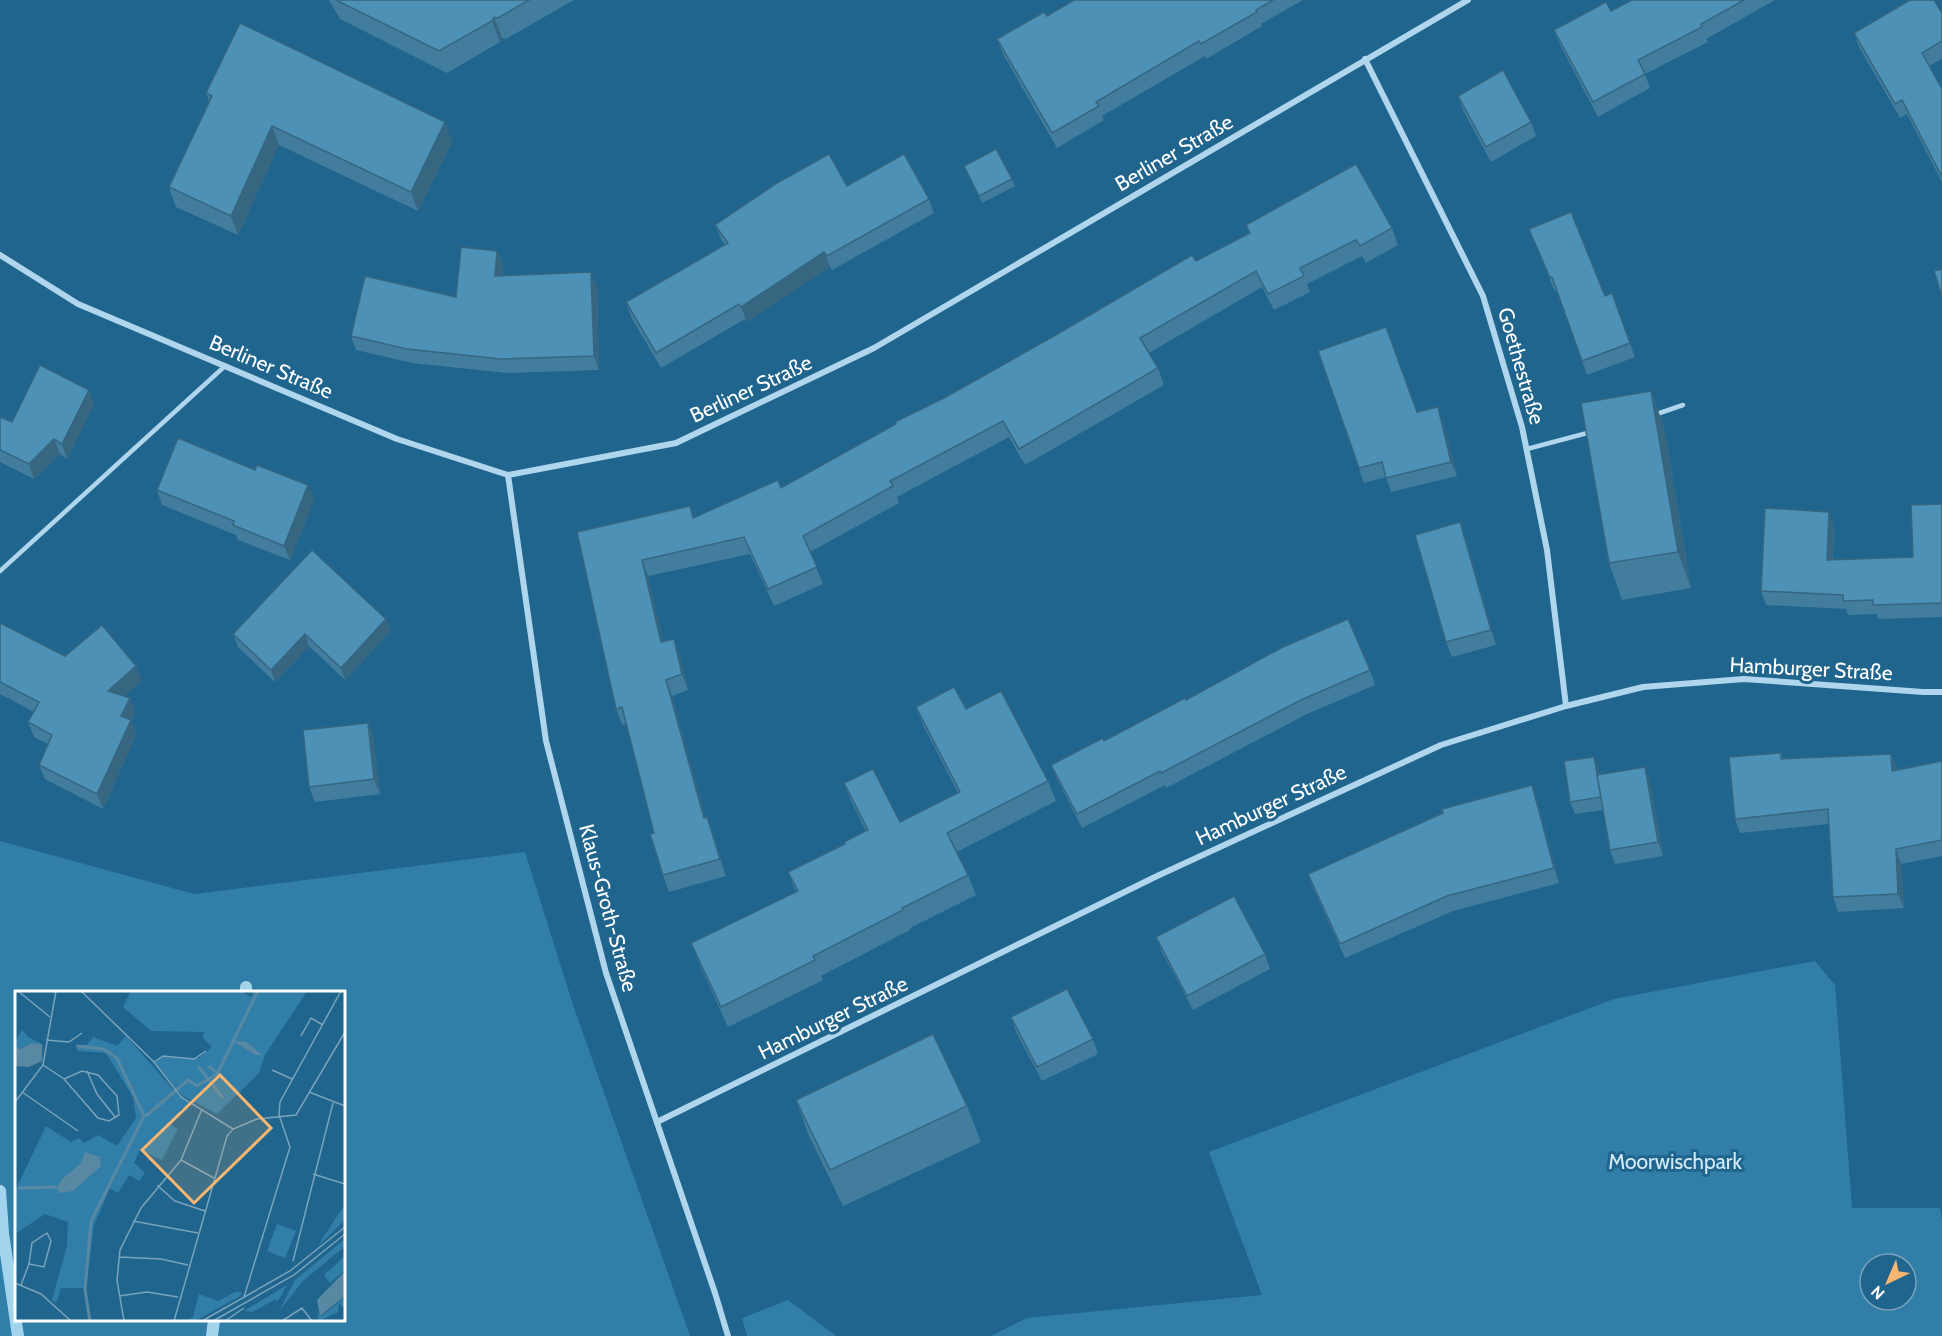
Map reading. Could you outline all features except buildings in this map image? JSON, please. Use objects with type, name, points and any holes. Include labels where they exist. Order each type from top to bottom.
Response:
[{"type":"street","name":"Berliner Straße","points":[[0,255],[78,304],[398,439],[508,475],[676,442],[874,348],[1468,0]]},
{"type":"street","name":"Goethestraße","points":[[1365,59],[1484,296],[1527,449],[1547,550],[1566,706]]},
{"type":"street","name":"Klaus-Groth-Straße","points":[[508,475],[546,741],[606,973],[728,1336]]},
{"type":"street","name":"Hamburger Straße","points":[[657,1122],[1155,877],[1441,744],[1566,706],[1643,687],[1744,679],[1942,692]]},
{"type":"lane","points":[[0,571],[225,366]]},
{"type":"lane","points":[[1652,415],[1683,405]]},
{"type":"lane","points":[[1527,449],[1600,430]]},
{"type":"green space","points":[[0,841],[194,894],[525,852],[573,1005],[690,1336],[0,1336]]},
{"type":"green space","name":"Moorwischpark","points":[[1815,961],[1835,985],[1852,1208],[1940,1208],[1942,1219],[1942,1336],[991,1336],[1027,1318],[1262,1295],[1209,1152],[1614,999]]},
{"type":"green space","points":[[788,1300],[836,1336],[747,1336],[742,1318]]},
{"type":"waterway","points":[[0,1191],[3,1233],[15,1315]]},
{"type":"waterway","points":[[16,1321],[18,1336]]},
{"type":"waterway","points":[[212,1336],[214,1321]]}]
